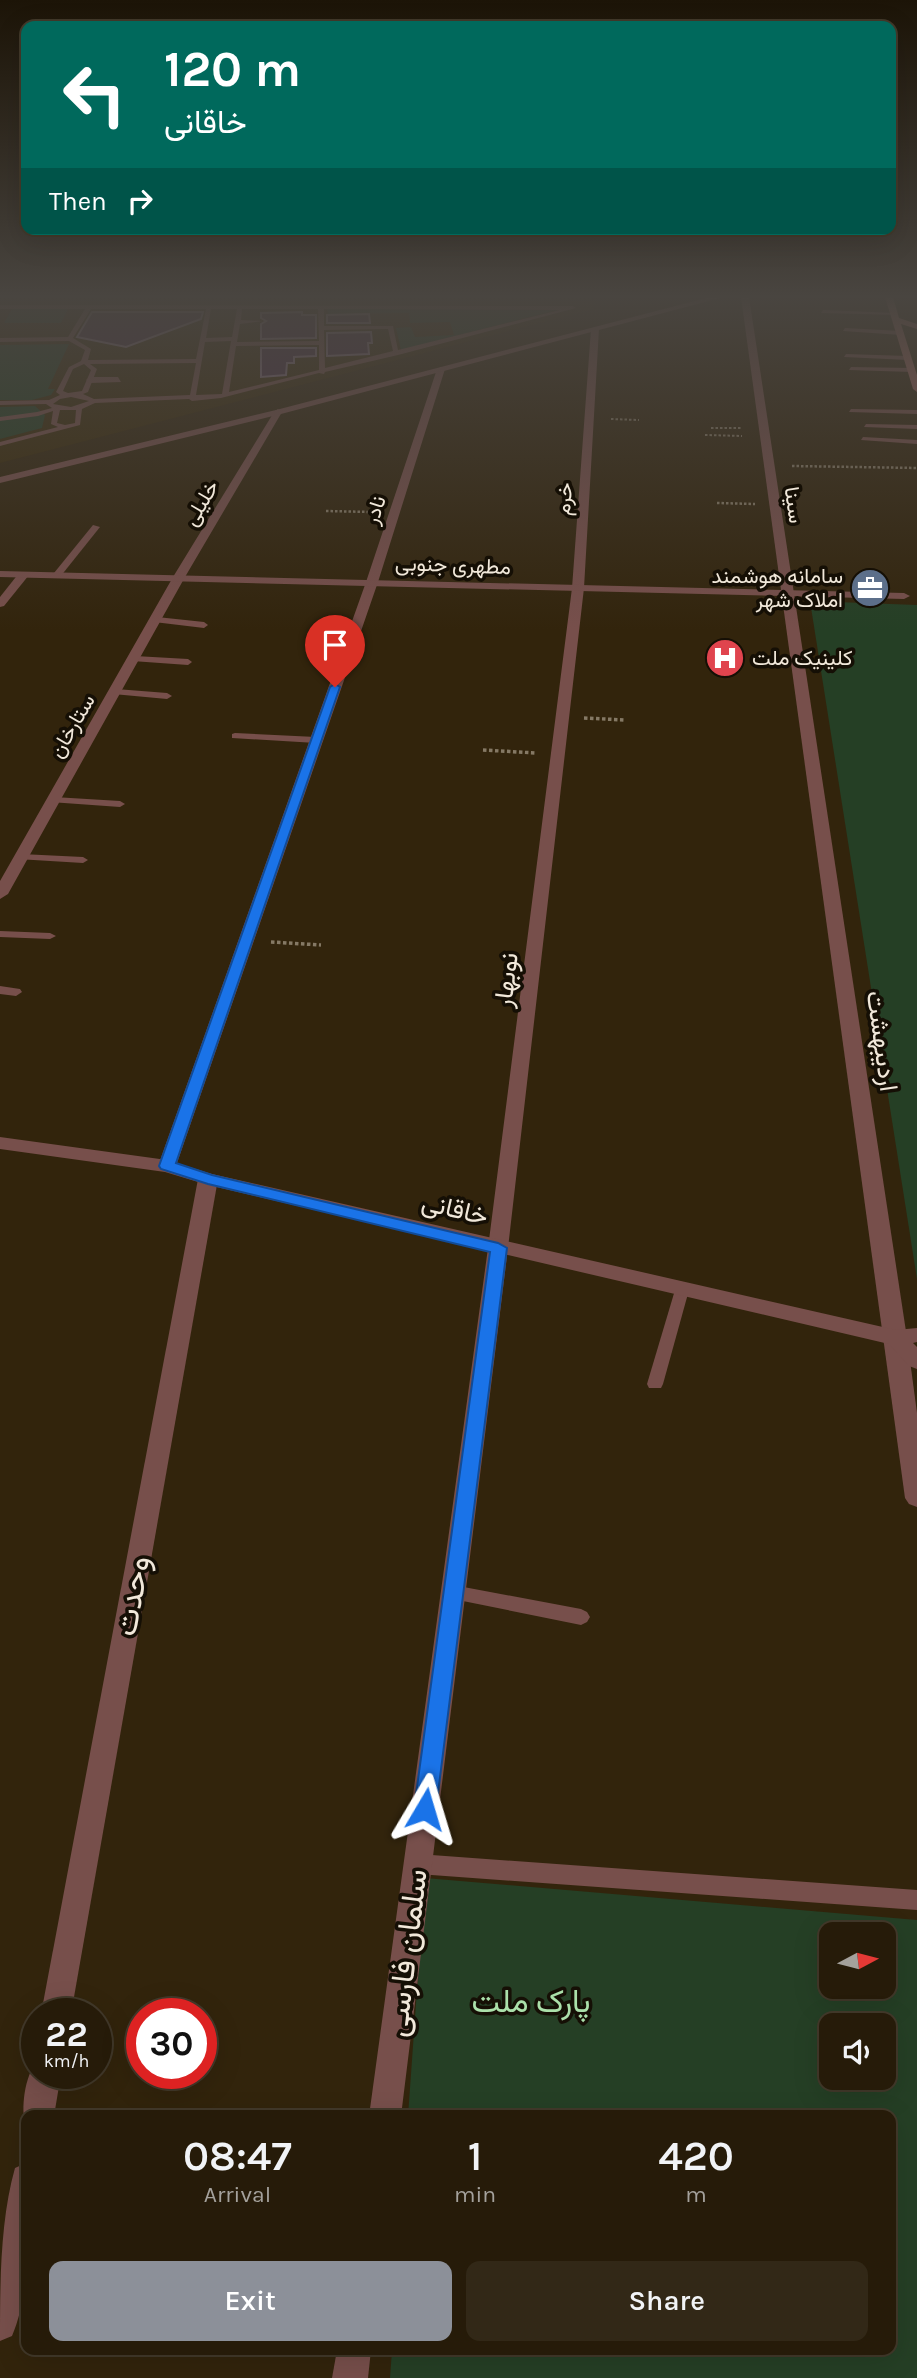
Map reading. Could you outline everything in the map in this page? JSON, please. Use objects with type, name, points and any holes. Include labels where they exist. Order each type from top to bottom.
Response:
[{"type":"street","points":[[0,480],[293,408]]},
{"type":"street","name":"نادر","points":[[167,1166],[372,582],[428,408]]},
{"type":"street","name":"خرم","points":[[578,588],[590,408]]},
{"type":"street","name":"سینا","points":[[762,408],[789,593]]},
{"type":"street","name":"خلیلی","points":[[179,578],[278,412]]},
{"type":"street","name":"مطهری جنوبی","points":[[0,574],[917,596]]},
{"type":"street","points":[[0,604],[23,575]]},
{"type":"street","name":"ستارخان","points":[[0,894],[179,578]]},
{"type":"street","name":"نوبهار","points":[[498,1248],[578,588]]},
{"type":"street","name":"اردیبهشت","points":[[789,593],[907,1337],[917,1498]]},
{"type":"street","name":"خاقانی","points":[[0,1143],[167,1166],[208,1179],[498,1248],[907,1337]]},
{"type":"street","name":"وحدت","points":[[59,1998],[208,1179]]},
{"type":"street","name":"سلمان فارسی","points":[[386,2110],[498,1248]]},
{"type":"street","points":[[907,1337],[917,1360]]},
{"type":"street","points":[[39,2110],[43,2089]]},
{"type":"street","points":[[0,2324],[21,2207]]},
{"type":"street","points":[[350,2378],[353,2355]]},
{"type":"lane","points":[[57,408],[54,424],[68,428]]},
{"type":"lane","points":[[0,419],[38,414],[57,408],[79,408],[78,424],[0,444]]},
{"type":"lane","points":[[851,411],[917,412]]},
{"type":"lane","points":[[866,426],[917,427]]},
{"type":"lane","points":[[863,439],[917,442]]},
{"type":"lane","points":[[57,575],[96,527]]},
{"type":"lane","points":[[157,620],[204,625]]},
{"type":"lane","points":[[135,659],[188,662]]},
{"type":"lane","points":[[116,692],[167,696]]},
{"type":"lane","points":[[235,736],[316,740]]},
{"type":"lane","points":[[54,800],[120,804]]},
{"type":"lane","points":[[21,857],[83,860]]},
{"type":"lane","points":[[0,934],[50,936]]},
{"type":"lane","points":[[0,990],[16,992]]},
{"type":"lane","points":[[655,1384],[682,1290]]},
{"type":"lane","points":[[453,1592],[581,1617]]},
{"type":"lane","points":[[418,1864],[917,1900]]},
{"type":"path","points":[[589,419],[639,420]]},
{"type":"path","points":[[711,428],[766,433]]},
{"type":"path","points":[[705,435],[766,433]]},
{"type":"path","points":[[770,465],[917,468]]},
{"type":"path","points":[[717,503],[776,505]]},
{"type":"path","points":[[326,511],[394,513]]},
{"type":"path","points":[[562,717],[625,720]]},
{"type":"path","points":[[483,750],[558,754]]},
{"type":"path","points":[[246,940],[321,945]]},
{"type":"shaded area","points":[[0,408],[212,408],[0,463]]},
{"type":"green space","points":[[0,408],[37,408],[45,415],[42,428],[0,439]]},
{"type":"green space","points":[[810,601],[917,605],[917,1279]]},
{"type":"green space","name":"پارک ملت","points":[[425,1878],[917,1920],[917,2378],[390,2378],[392,2355],[896,2355],[896,2110],[408,2110]]},
{"type":"place","name":"سامانه هوشمند املاک شهر","points":[[870,588]]},
{"type":"place","name":"کلینیک ملت","points":[[725,658]]},
{"type":"route","points":[[335,687],[167,1166],[208,1179],[498,1248],[425,1809]]}]
